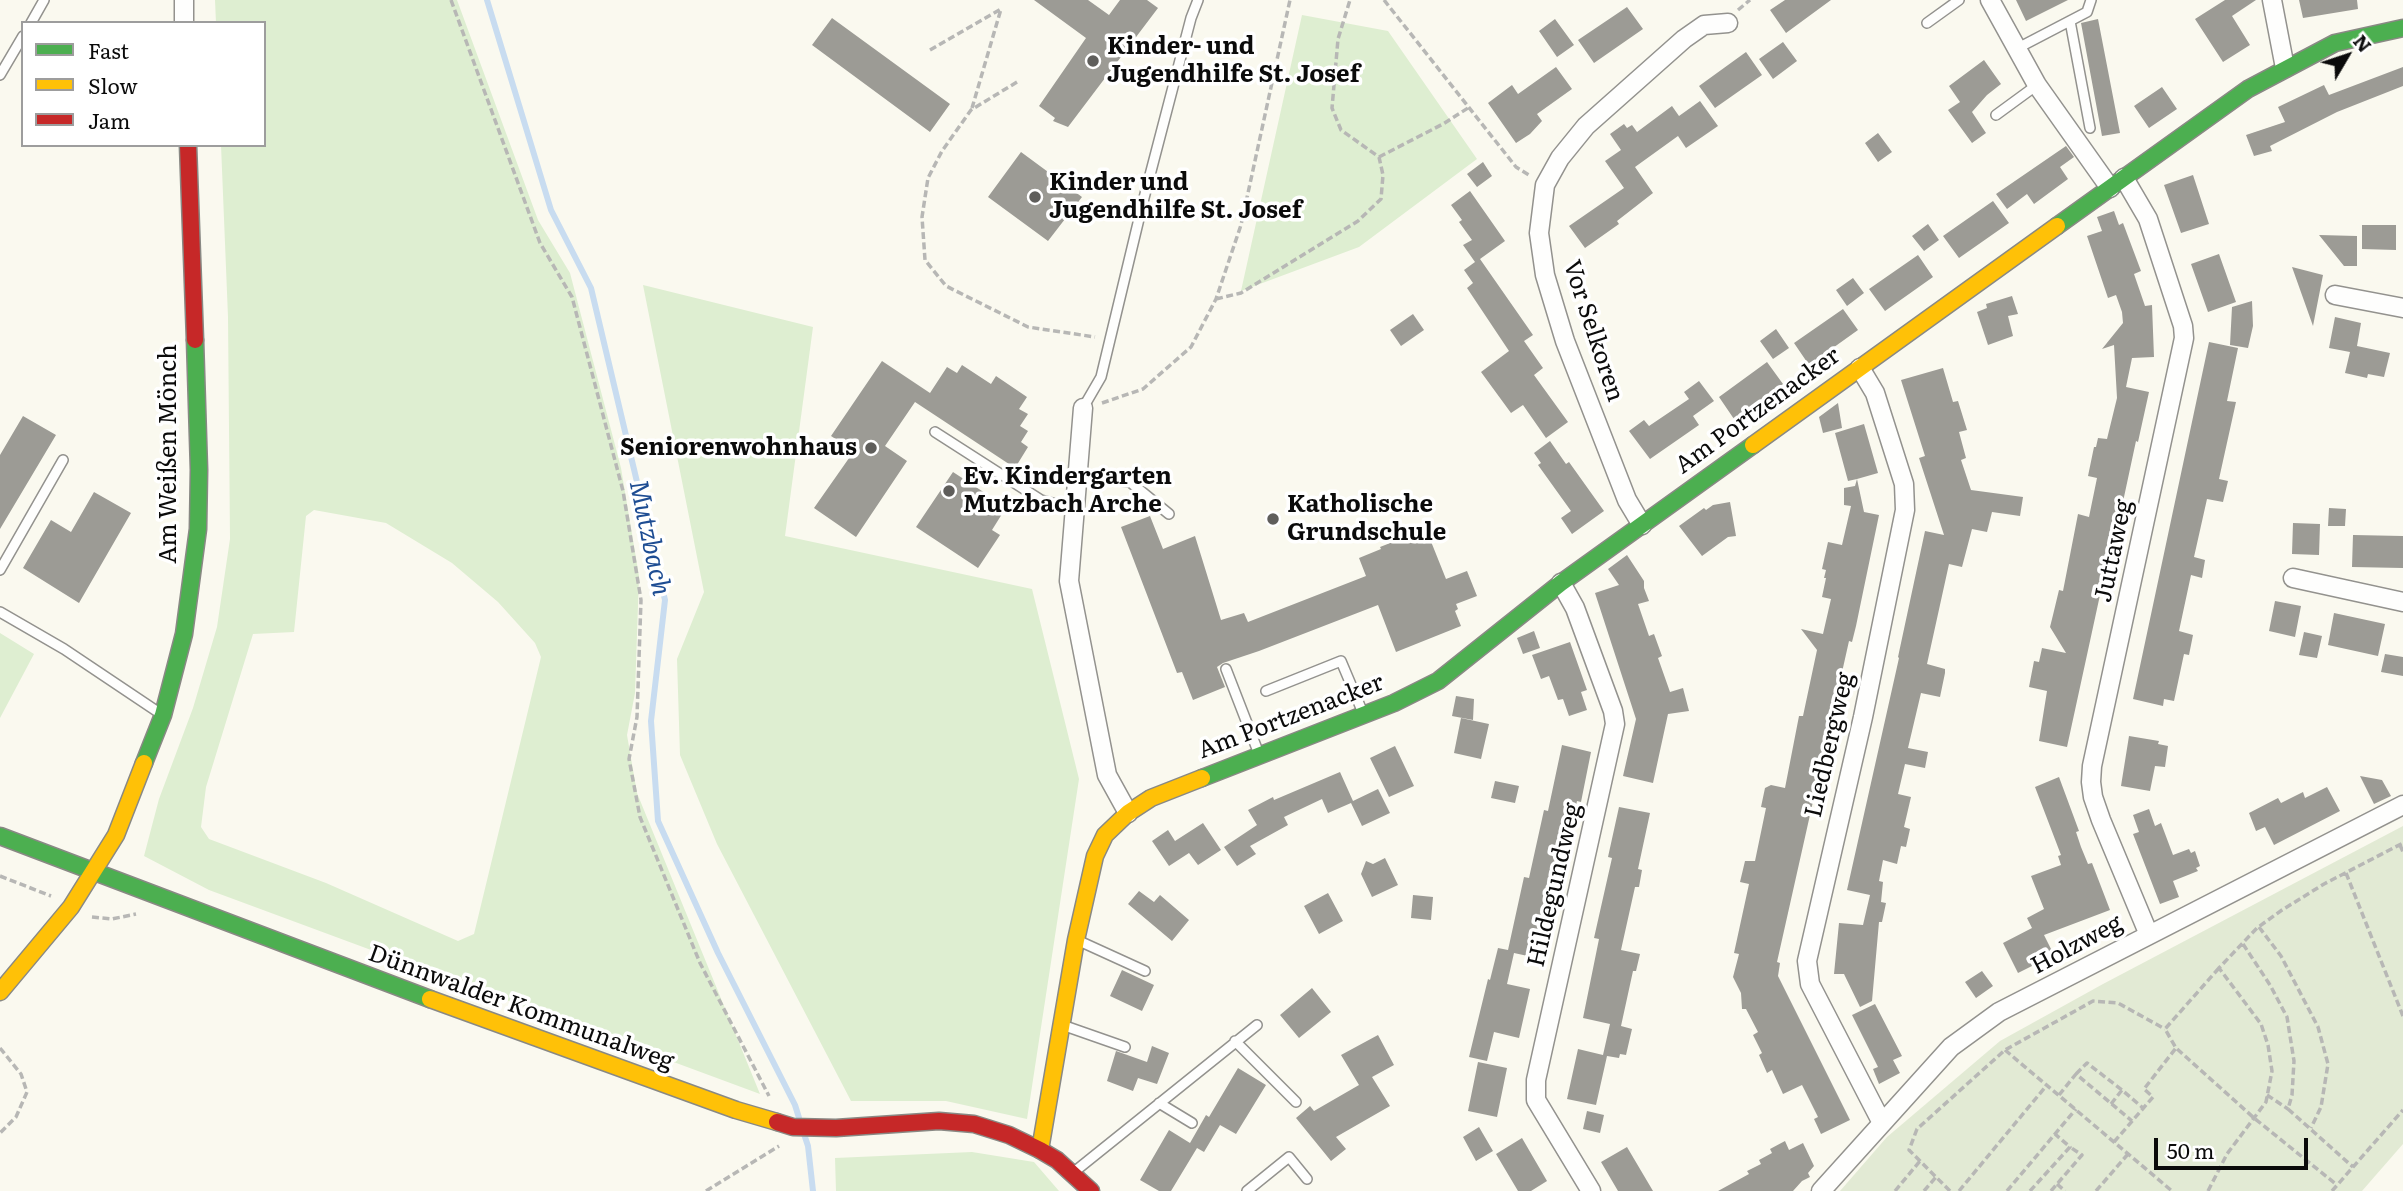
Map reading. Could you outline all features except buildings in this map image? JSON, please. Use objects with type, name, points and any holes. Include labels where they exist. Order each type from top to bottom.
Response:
[{"type":"street","points":[[184,0],[184,21]]},
{"type":"street","name":"Juttaweg","points":[[1990,0],[2037,85],[2148,219],[2183,326],[2184,338],[2092,766],[2091,782],[2101,820],[2149,935]]},
{"type":"street","points":[[2272,0],[2285,68]]},
{"type":"street","name":"Vor Selkoren","points":[[1642,525],[1627,500],[1569,353],[1545,275],[1539,233],[1545,186],[1560,158],[1586,126],[1694,32],[1704,25],[1728,23]]},
{"type":"street","name":"Am Portzenacker","points":[[1040,1150],[1060,1024],[1095,856],[1105,835],[1128,813],[1151,798],[1406,698],[1437,681],[1561,583],[2248,89],[2335,43],[2403,28]]},
{"type":"street","name":"Am Weißen Mönch","points":[[0,992],[71,907],[116,835],[163,715],[184,635],[198,529],[199,470],[188,147]]},
{"type":"street","points":[[2335,295],[2403,307]]},
{"type":"street","name":"Liedbergweg","points":[[1860,368],[1875,393],[1904,484],[1905,510],[1863,717],[1807,961],[1810,984],[1882,1123]]},
{"type":"street","points":[[1083,408],[1069,581],[1107,775],[1128,813]]},
{"type":"street","points":[[2293,578],[2403,602]]},
{"type":"street","name":"Hildegundweg","points":[[1561,583],[1576,608],[1613,711],[1615,724],[1536,1080],[1536,1100],[1591,1191]]},
{"type":"street","name":"Holzweg","points":[[1821,1191],[1951,1047],[1999,1012],[2403,805]]},
{"type":"street","name":"Dünnwalder Kommunalweg","points":[[0,836],[501,1026],[724,1106],[789,1126],[835,1128],[939,1121],[974,1124],[1009,1135],[1040,1150],[1073,1173],[1090,1191]]},
{"type":"lane","points":[[32,21],[44,0]]},
{"type":"lane","points":[[1083,408],[1101,377],[1144,198],[1198,0]]},
{"type":"lane","points":[[1927,23],[1959,0]]},
{"type":"lane","points":[[2016,49],[2087,12],[2091,0]]},
{"type":"lane","points":[[2070,21],[2090,128]]},
{"type":"lane","points":[[0,75],[21,39]]},
{"type":"lane","points":[[1996,115],[2037,85]]},
{"type":"lane","points":[[935,432],[1041,500],[1075,509]]},
{"type":"lane","points":[[0,570],[63,460]]},
{"type":"lane","points":[[1078,476],[1130,482],[1169,514]]},
{"type":"lane","points":[[0,612],[64,649],[163,715]]},
{"type":"lane","points":[[1266,691],[1340,662],[1363,715]]},
{"type":"lane","points":[[1226,669],[1260,755]]},
{"type":"lane","points":[[1076,940],[1145,971]]},
{"type":"lane","points":[[1060,1024],[1125,1047]]},
{"type":"lane","points":[[1073,1173],[1257,1025]]},
{"type":"lane","points":[[1235,1041],[1296,1102]]},
{"type":"lane","points":[[1159,1103],[1192,1123]]},
{"type":"lane","points":[[1247,1191],[1289,1157],[1307,1179]]},
{"type":"path","points":[[451,0],[540,243],[572,297],[624,491],[641,600],[637,717],[629,759],[639,817],[699,963],[789,1126]]},
{"type":"path","points":[[1083,408],[1143,389],[1191,347],[1216,299],[1241,225],[1290,0]]},
{"type":"path","points":[[1216,299],[1241,293],[1358,221],[1381,199],[1383,175],[1379,157],[1341,130],[1332,108],[1338,39],[1350,0]]},
{"type":"path","points":[[1384,0],[1517,167],[1545,186]]},
{"type":"path","points":[[930,50],[1001,9],[971,110],[942,150],[928,178],[922,217],[925,260],[946,286],[1028,327],[1111,339]]},
{"type":"path","points":[[971,110],[1017,82]]},
{"type":"path","points":[[1379,157],[1468,108]]},
{"type":"path","points":[[2165,1029],[2219,968],[2259,927],[2282,909],[2402,844],[2403,852]]},
{"type":"path","points":[[2346,873],[2403,1016]]},
{"type":"path","points":[[2259,927],[2281,956],[2309,1008],[2329,1064],[2321,1107],[2311,1129]]},
{"type":"path","points":[[2243,944],[2287,1017],[2294,1061],[2292,1095],[2288,1109]]},
{"type":"path","points":[[2208,1191],[2227,1154],[2266,1102],[2272,1071],[2261,1024],[2219,968]]},
{"type":"path","points":[[1950,1191],[1909,1150],[1917,1129],[2005,1050],[2093,1001],[2118,1003],[2165,1029],[2176,1048],[2255,1118],[2337,1185]]},
{"type":"path","points":[[0,1048],[21,1074],[27,1092],[16,1117],[0,1133]]},
{"type":"path","points":[[2114,1142],[2153,1097],[2144,1089],[2176,1048]]},
{"type":"path","points":[[2005,1050],[2172,1191]]},
{"type":"path","points":[[2059,1096],[2087,1063],[2143,1108]]},
{"type":"path","points":[[2076,1074],[2132,1121]]},
{"type":"path","points":[[1959,1191],[2047,1085]]},
{"type":"path","points":[[2111,1104],[2122,1090]]},
{"type":"path","points":[[2267,1095],[2288,1109],[2353,1167]]},
{"type":"path","points":[[2007,1191],[2076,1109]]},
{"type":"path","points":[[2332,1191],[2403,1110]]},
{"type":"path","points":[[2051,1191],[2082,1156],[2055,1134]]},
{"type":"path","points":[[706,1191],[780,1146]]},
{"type":"path","points":[[2030,1191],[2070,1147]]},
{"type":"path","points":[[2096,1191],[2128,1154]]},
{"type":"path","points":[[1895,1191],[1920,1161]]},
{"type":"path","points":[[1924,1191],[1936,1177]]},
{"type":"path","points":[[2057,1184],[2065,1191]]},
{"type":"green space","points":[[215,0],[457,0],[538,220],[570,273],[621,468],[639,576],[635,693],[627,735],[637,793],[760,1094],[209,890],[144,856],[159,799],[193,708],[217,627],[230,539],[228,317],[221,147],[266,147],[266,21],[216,21]],"holes":[[[314,510],[386,523],[452,563],[498,602],[535,643],[541,657],[474,934],[458,941],[326,883],[209,839],[201,827],[206,787],[253,634],[294,632],[306,516]]]},
{"type":"green space","points":[[1302,15],[1388,31],[1477,159],[1359,247],[1241,291]]},
{"type":"green space","points":[[643,285],[813,327],[785,536],[1032,589],[1079,779],[1027,1119],[946,1101],[851,1101],[717,844],[680,755],[677,659],[704,592]]},
{"type":"green space","points":[[0,633],[34,654],[0,718]]},
{"type":"green space","points":[[2403,826],[2403,1144],[2362,1191],[1840,1191],[1887,1137],[2000,1041]]},
{"type":"green space","points":[[972,1152],[1034,1162],[1059,1191],[836,1191],[835,1158]]},
{"type":"waterway","name":"Mutzbach","points":[[487,0],[551,210],[591,288],[665,600],[651,721],[658,821],[718,953],[795,1105],[800,1121]]},
{"type":"waterway","name":"Mutzbach","points":[[804,1134],[813,1191]]},
{"type":"traffic: fast","points":[[2057,226],[2248,89],[2335,43],[2403,28]]},
{"type":"traffic: fast","points":[[144,763],[163,715],[184,634],[198,529],[195,340]]},
{"type":"traffic: fast","points":[[1202,778],[1394,703],[1438,681],[1561,583],[1753,445]]},
{"type":"traffic: fast","points":[[0,836],[430,999]]},
{"type":"traffic: slow","points":[[1753,445],[2057,226]]},
{"type":"traffic: slow","points":[[0,992],[71,907],[116,835],[144,763]]},
{"type":"traffic: slow","points":[[1040,1150],[1076,940],[1095,856],[1105,835],[1128,813],[1151,798],[1202,778]]},
{"type":"traffic: slow","points":[[430,999],[736,1110],[777,1122]]},
{"type":"traffic: jam","points":[[188,147],[195,340]]},
{"type":"traffic: jam","points":[[777,1122],[793,1127],[836,1128],[939,1121],[974,1124],[1009,1135],[1040,1150],[1057,1160],[1091,1191]]},
{"type":"place","name":"Kinder- und Jugendhilfe St. Josef","points":[[1093,61]]},
{"type":"place","name":"Kinder und Jugendhilfe St. Josef","points":[[1035,197]]},
{"type":"place","name":"Seniorenwohnhaus","points":[[871,448]]},
{"type":"place","name":"Ev. Kindergarten Mutzbach Arche","points":[[949,491]]},
{"type":"place","name":"Katholische Grundschule","points":[[1273,519]]}]
